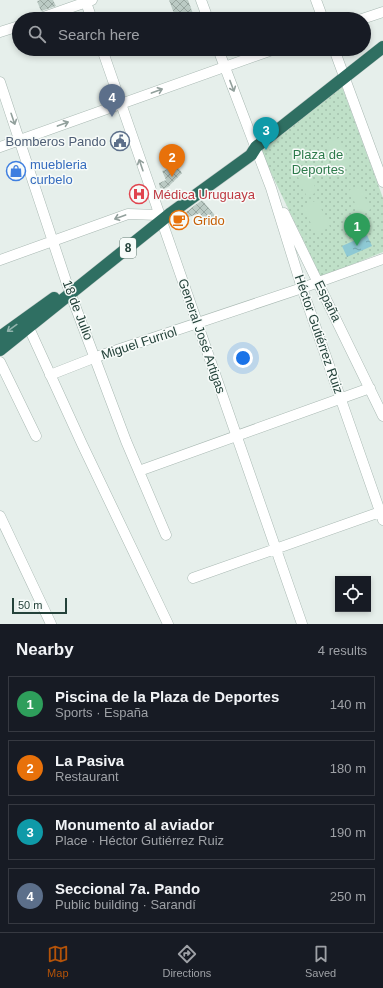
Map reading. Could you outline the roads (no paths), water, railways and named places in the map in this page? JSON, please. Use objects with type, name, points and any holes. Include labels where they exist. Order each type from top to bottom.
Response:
[{"type":"highway","name":"8","points":[[0,350],[29,328],[70,290],[160,218],[251,155],[256,147],[346,78],[383,47]]},
{"type":"highway","name":"8","points":[[0,337],[70,290]]},
{"type":"street","points":[[201,0],[205,12]]},
{"type":"street","points":[[316,0],[320,12]]},
{"type":"street","points":[[57,12],[88,1],[90,12]]},
{"type":"street","points":[[371,16],[383,12]]},
{"type":"street","points":[[0,32],[12,28]]},
{"type":"street","name":"General José Artigas","points":[[104,56],[196,324],[237,436],[302,624]]},
{"type":"street","name":"Héctor Gutiérrez Ruiz","points":[[221,56],[271,188],[302,288],[382,514]]},
{"type":"street","points":[[0,147],[255,56]]},
{"type":"street","points":[[337,56],[346,78],[346,86],[383,182]]},
{"type":"street","name":"18 de Julio","points":[[0,82],[70,290],[139,471],[166,535]]},
{"type":"street","name":"España","points":[[271,188],[319,281],[383,416]]},
{"type":"street","points":[[0,260],[128,214],[160,218]]},
{"type":"street","name":"Miguel Furriol","points":[[50,375],[96,357],[302,288],[383,259]]},
{"type":"street","points":[[29,328],[168,624]]},
{"type":"street","points":[[0,362],[36,436]]},
{"type":"street","points":[[139,471],[370,388]]},
{"type":"street","points":[[193,578],[382,514]]},
{"type":"street","points":[[0,516],[51,624]]},
{"type":"water","points":[[367,235],[372,246],[347,257],[342,246]]},
{"type":"place","name":"Seccional 7a. Pando","points":[[112,117]]},
{"type":"place","name":"Bomberos Pando","points":[[120,141]]},
{"type":"place","name":"Monumento al aviador","points":[[266,150]]},
{"type":"place","name":"muebleria curbelo","points":[[16,171]]},
{"type":"place","name":"La Pasiva","points":[[172,177]]},
{"type":"place","name":"Médica Uruguaya","points":[[139,194]]},
{"type":"place","name":"Grido","points":[[179,220]]},
{"type":"place","name":"Piscina de la Plaza de Deportes","points":[[357,246]]},
{"type":"park label","name":"Plaza de Deportes","points":[[318,162]]}]
